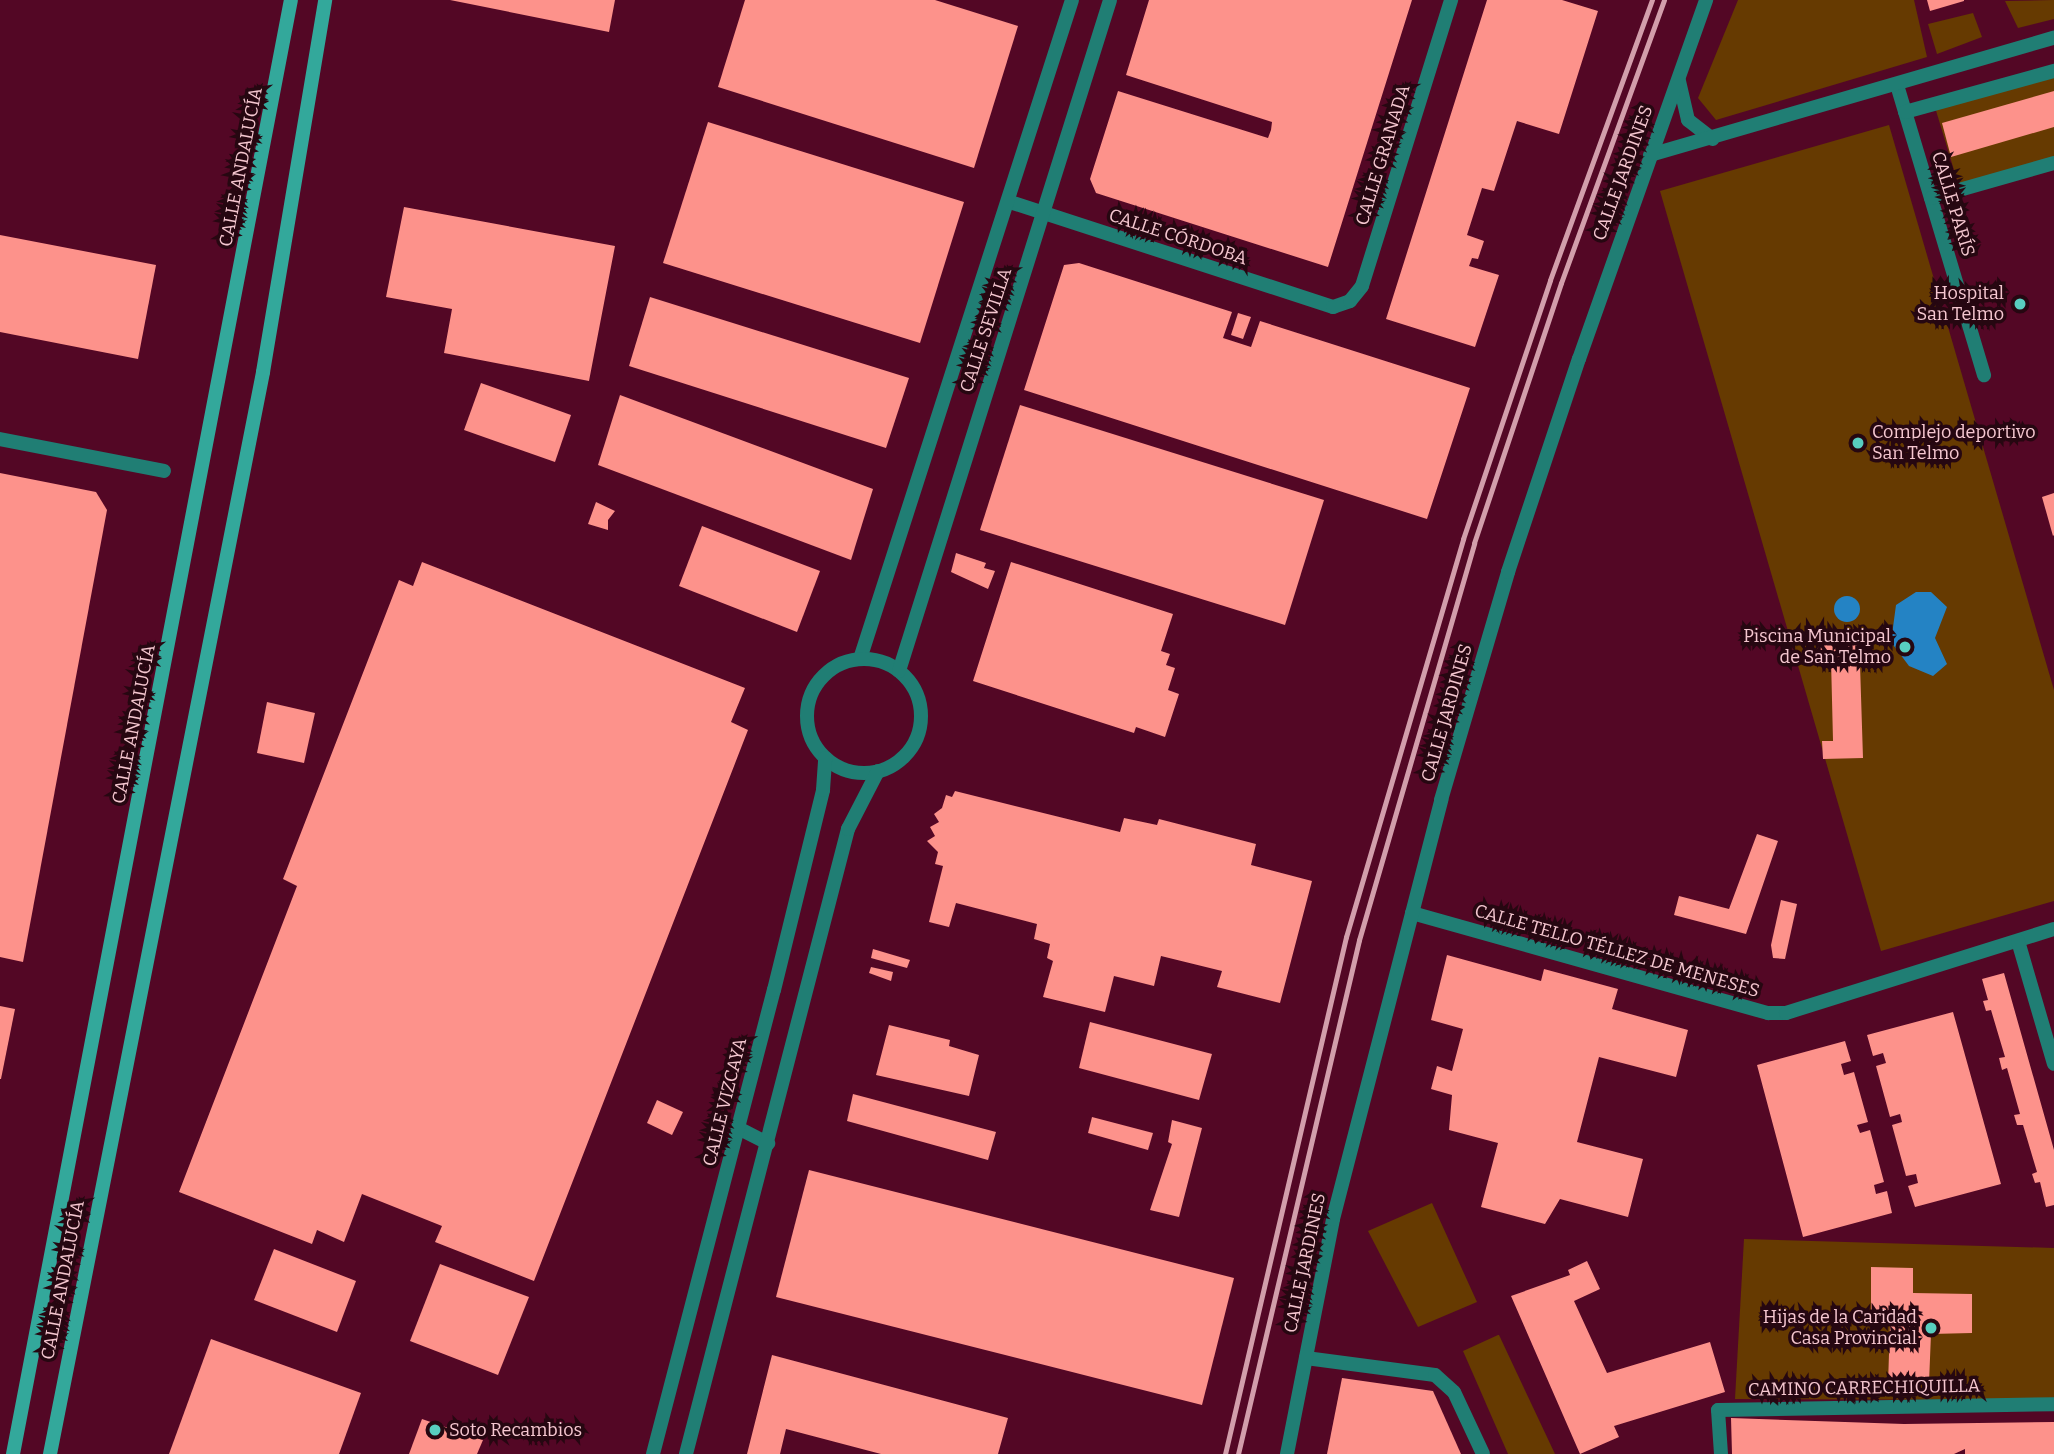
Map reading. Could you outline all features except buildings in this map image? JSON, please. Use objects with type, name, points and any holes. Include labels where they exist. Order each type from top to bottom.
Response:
[{"type":"main road","name":"CALLE ANDALUCÍA","points":[[13,1454],[291,0]]},
{"type":"main road","name":"CALLE ANDALUCÍA","points":[[50,1454],[263,372],[325,0]]},
{"type":"street","name":"CALLE SEVILLA","points":[[860,659],[1010,202],[1072,0]]},
{"type":"street","name":"CALLE SEVILLA","points":[[900,671],[1110,0]]},
{"type":"street","name":"CALLE GRANADA","points":[[1334,307],[1350,301],[1362,286],[1451,0]]},
{"type":"street","name":"CALLE JARDINES","points":[[1287,1454],[1333,1219],[1412,913],[1508,572],[1706,0]]},
{"type":"street","points":[[1650,156],[2054,38]]},
{"type":"street","points":[[1905,112],[2054,71]]},
{"type":"street","points":[[1678,75],[1688,120],[1712,139]]},
{"type":"street","name":"CALLE PARÍS","points":[[1897,85],[1984,375]]},
{"type":"street","points":[[1931,198],[2054,163]]},
{"type":"street","name":"CALLE CÓRDOBA","points":[[1010,202],[1334,307]]},
{"type":"street","points":[[0,439],[164,471]]},
{"type":"street","points":[[860,659],[900,671],[917,694],[919,731],[903,757],[878,771],[848,770],[825,758],[808,728],[812,693],[835,667],[860,659]]},
{"type":"street","name":"CALLE VIZCAYA","points":[[653,1454],[823,790],[825,758]]},
{"type":"street","points":[[686,1454],[848,829],[878,771]]},
{"type":"street","name":"CALLE TELLO TÉLLEZ DE MENESES","points":[[1412,913],[1768,1013],[1786,1013],[2054,929]]},
{"type":"street","points":[[2018,941],[2054,1064]]},
{"type":"street","points":[[738,1128],[768,1143]]},
{"type":"street","points":[[1306,1358],[1435,1375],[1454,1392],[1483,1454]]},
{"type":"street","name":"CAMINO CARRECHIQUILLA","points":[[1721,1454],[1718,1410],[2054,1404]]},
{"type":"shaded area","points":[[1738,0],[1914,0],[1927,57],[1716,120],[1698,98]]},
{"type":"shaded area","points":[[2054,0],[2054,19],[2018,28],[2005,1]]},
{"type":"shaded area","points":[[1973,13],[1982,37],[1937,54],[1928,24]]},
{"type":"shaded area","points":[[2054,71],[2054,163],[1960,190],[1934,104]]},
{"type":"shaded area","name":"Complejo deportivo San Telmo","points":[[1889,125],[2054,690],[2054,901],[1881,951],[1660,191]]},
{"type":"shaded area","points":[[1432,1203],[1477,1302],[1418,1327],[1368,1231]]},
{"type":"shaded area","points":[[1744,1239],[2054,1248],[2054,1400],[1735,1399]]},
{"type":"shaded area","points":[[1499,1335],[1555,1454],[1508,1454],[1463,1351]]},
{"type":"water","points":[[1916,592],[1931,592],[1947,607],[1935,638],[1947,664],[1933,676],[1909,666],[1891,642],[1896,605]]},
{"type":"water","points":[[1847,596],[1856,600],[1860,609],[1856,618],[1847,622],[1838,618],[1834,609],[1838,600]]},
{"type":"railway","points":[[1225,1454],[1346,937],[1463,539],[1550,280],[1652,0]]},
{"type":"railway","points":[[1238,1454],[1359,940],[1474,543],[1561,283],[1664,0]]},
{"type":"place","name":"Hospital San Telmo","points":[[2020,304]]},
{"type":"place","name":"Complejo deportivo San Telmo","points":[[1858,443]]},
{"type":"place","name":"Piscina Municipal de San Telmo","points":[[1905,647]]},
{"type":"place","name":"Hijas de la Caridad Casa Provincial","points":[[1931,1328]]},
{"type":"place","name":"Soto Recambios","points":[[435,1430]]}]
